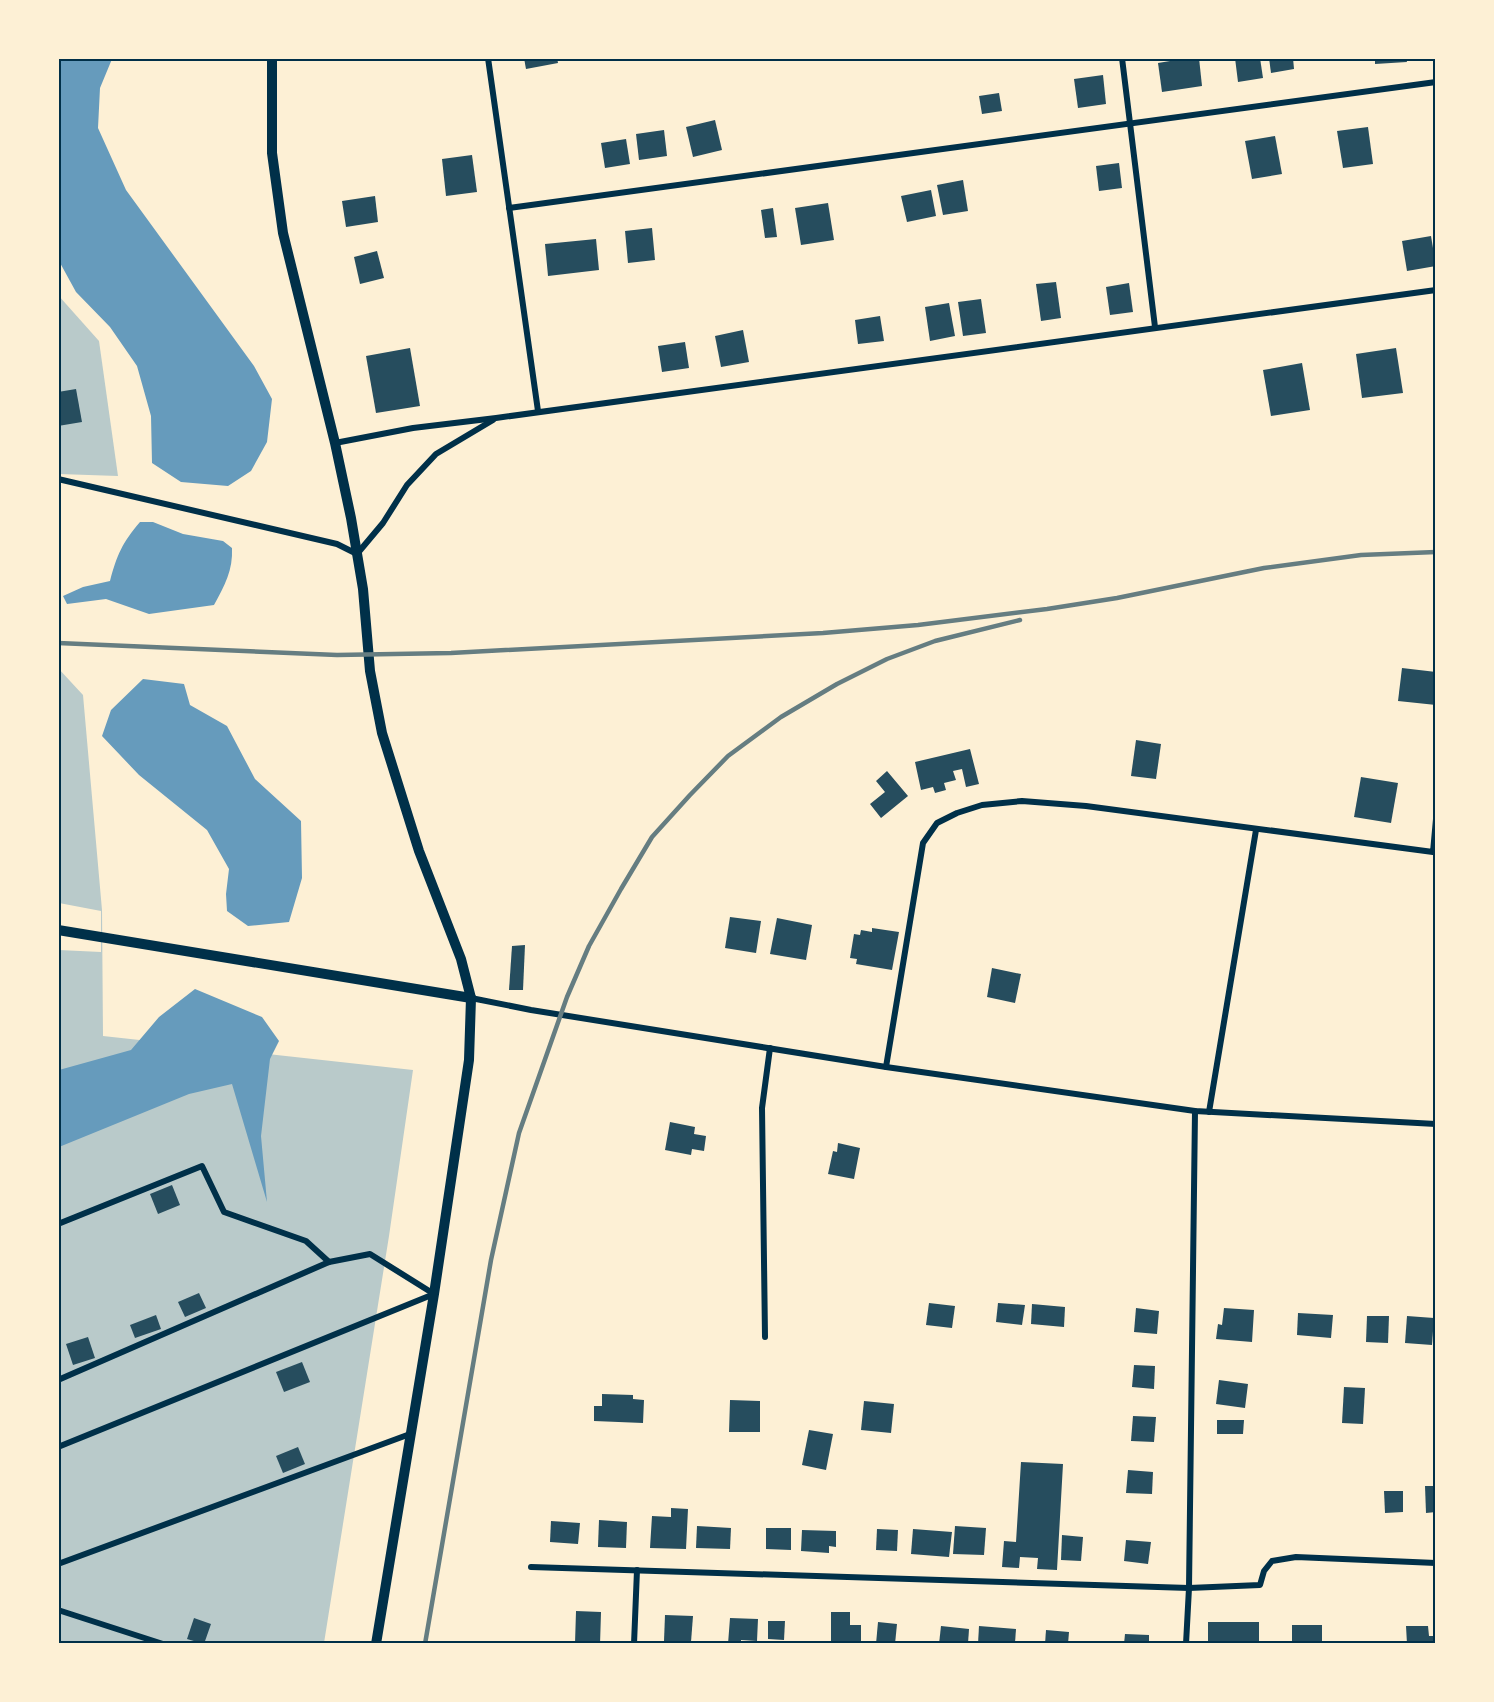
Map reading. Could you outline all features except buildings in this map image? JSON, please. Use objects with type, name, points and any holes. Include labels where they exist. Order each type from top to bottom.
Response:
[{"type":"street","points":[[272,58],[272,153],[283,233],[336,443],[363,589],[370,671],[382,733],[419,851],[461,958],[471,998],[469,1060],[434,1294],[376,1644]]},
{"type":"street","points":[[488,58],[538,411]]},
{"type":"street","points":[[1122,58],[1155,327]]},
{"type":"street","points":[[508,208],[1436,82]]},
{"type":"street","points":[[336,443],[413,428],[1436,290]]},
{"type":"street","points":[[357,554],[383,523],[407,485],[436,454],[496,418]]},
{"type":"street","points":[[58,479],[338,544],[357,554]]},
{"type":"street","points":[[886,1067],[923,843],[937,823],[957,813],[982,805],[1022,801],[1086,806],[1434,853],[1436,819]]},
{"type":"street","points":[[1209,1112],[1256,830]]},
{"type":"street","points":[[58,930],[886,1067],[1196,1111],[1436,1124]]},
{"type":"street","points":[[765,1336],[762,1108],[770,1048]]},
{"type":"street","points":[[1186,1644],[1189,1588],[1196,1111]]},
{"type":"street","points":[[58,1224],[202,1166],[224,1212],[306,1241],[329,1262]]},
{"type":"street","points":[[58,1380],[329,1262],[370,1254],[434,1294]]},
{"type":"street","points":[[58,1448],[434,1294]]},
{"type":"street","points":[[58,1564],[410,1434]]},
{"type":"street","points":[[531,1567],[1189,1588],[1260,1585],[1264,1571],[1272,1561],[1296,1557],[1436,1563]]},
{"type":"street","points":[[634,1644],[637,1570]]},
{"type":"street","points":[[58,1610],[163,1644]]},
{"type":"shaded area","points":[[58,295],[99,341],[118,476],[59,474]]},
{"type":"shaded area","points":[[58,668],[83,695],[102,910],[103,1036],[413,1070],[324,1643],[59,1643],[59,950],[101,952],[101,911],[59,903]]},
{"type":"water","points":[[58,59],[112,59],[100,88],[98,128],[126,190],[254,366],[272,399],[267,442],[251,471],[228,486],[181,482],[152,463],[151,416],[137,366],[110,327],[76,292],[59,261]]},
{"type":"water","points":[[140,522],[153,522],[183,534],[223,541],[232,548],[228,577],[214,605],[149,614],[106,599],[67,604],[63,596],[83,587],[110,581],[121,550]]},
{"type":"water","points":[[143,679],[184,684],[190,705],[227,726],[255,779],[301,821],[302,878],[289,922],[248,926],[227,911],[226,894],[229,869],[207,830],[139,775],[102,736],[111,710]]},
{"type":"water","points":[[195,989],[262,1017],[279,1041],[270,1059],[261,1136],[267,1202],[232,1084],[189,1094],[59,1147],[59,1070],[131,1050],[159,1017]]},
{"type":"railway","points":[[58,643],[337,655],[451,653],[823,633],[918,625],[1047,609],[1117,598],[1264,568],[1361,555],[1436,552]]},
{"type":"railway","points":[[425,1644],[491,1260],[519,1133],[567,997],[589,946],[621,889],[652,837],[690,795],[728,756],[781,717],[837,684],[887,659],[935,641],[1020,620]]}]
